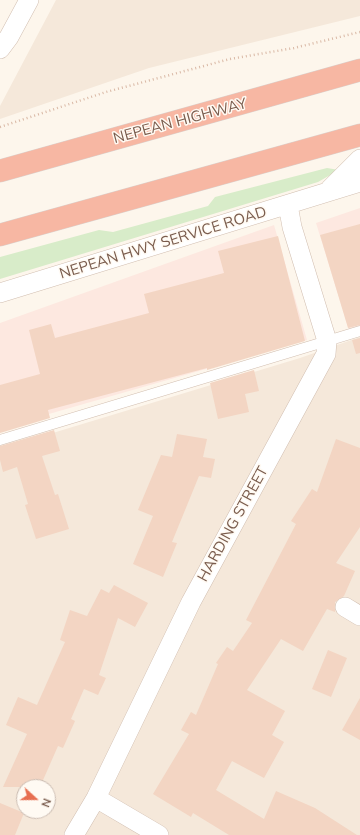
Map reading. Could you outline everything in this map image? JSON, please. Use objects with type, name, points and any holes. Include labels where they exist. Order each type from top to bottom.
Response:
[{"type":"highway","name":"NEPEAN HIGHWAY","points":[[0,171],[360,70]]},
{"type":"highway","points":[[0,235],[360,135]]},
{"type":"street","points":[[0,49],[10,37],[29,0]]},
{"type":"street","name":"NEPEAN HWY SERVICE ROAD","points":[[326,192],[360,159]]},
{"type":"street","name":"NEPEAN HWY SERVICE ROAD","points":[[0,293],[360,182]]},
{"type":"street","name":"HARDING STREET","points":[[74,835],[96,798],[191,602],[326,354],[327,341],[292,227],[288,205]]},
{"type":"street","points":[[96,798],[159,835]]},
{"type":"lane","points":[[0,440],[360,331]]},
{"type":"path","points":[[0,126],[77,101],[222,61],[294,48],[360,32]]},
{"type":"shaded area","points":[[56,0],[360,0],[360,16],[149,68],[0,119],[0,106]]},
{"type":"shaded area","points":[[360,208],[360,326],[349,330],[316,223]]},
{"type":"shaded area","points":[[274,225],[307,340],[0,428],[0,323]]},
{"type":"shaded area","points":[[360,337],[360,835],[0,835],[0,449],[300,358]]},
{"type":"green space","points":[[327,168],[339,170],[318,182],[0,279],[0,257],[99,230],[113,232],[208,206],[215,197]]},
{"type":"building","points":[[360,224],[360,325],[348,328],[320,235]]},
{"type":"building","points":[[278,236],[305,341],[207,370],[207,368],[48,410],[50,418],[0,433],[0,385],[40,374],[29,330],[51,324],[55,338],[149,313],[144,294],[224,273],[218,251]]},
{"type":"building","points":[[360,338],[360,353],[356,354],[352,340]]},
{"type":"building","points":[[254,370],[259,391],[245,394],[249,412],[218,419],[210,383]]},
{"type":"building","points":[[54,430],[60,451],[42,456],[55,495],[58,494],[69,529],[36,539],[25,505],[28,504],[17,467],[3,472],[0,460],[0,446]]},
{"type":"building","points":[[177,434],[207,439],[203,457],[215,459],[211,478],[199,476],[172,542],[177,543],[163,577],[133,564],[153,516],[138,510],[161,455],[172,457]]},
{"type":"building","points":[[336,439],[360,448],[360,527],[336,563],[355,571],[344,596],[335,602],[335,612],[327,609],[303,651],[281,639],[247,690],[285,711],[272,735],[284,742],[264,778],[232,761],[216,790],[264,819],[276,791],[315,808],[357,835],[229,835],[193,813],[191,817],[153,794],[189,734],[181,730],[191,712],[196,715],[218,664],[216,663],[227,647],[233,651],[252,623],[246,620],[296,524],[291,521],[312,489],[317,492]]},
{"type":"building","points":[[114,585],[148,603],[135,627],[118,618],[99,675],[106,678],[98,695],[84,689],[71,719],[75,721],[63,748],[58,746],[44,779],[16,779],[16,787],[3,787],[27,734],[6,725],[18,697],[37,705],[65,642],[60,640],[70,610],[87,616],[101,589],[109,593]]},
{"type":"building","points":[[328,650],[347,658],[331,697],[312,689]]},
{"type":"building","points":[[360,698],[360,740],[342,730]]},
{"type":"building","points":[[0,803],[16,810],[16,819],[22,819],[15,835],[0,835]]}]
